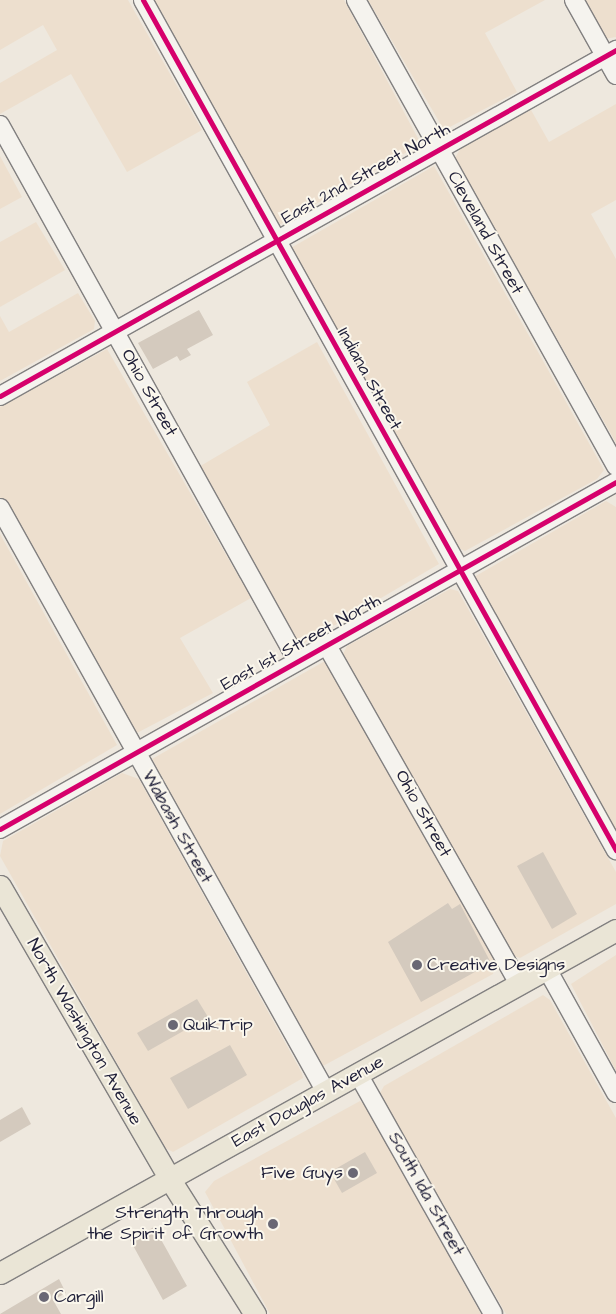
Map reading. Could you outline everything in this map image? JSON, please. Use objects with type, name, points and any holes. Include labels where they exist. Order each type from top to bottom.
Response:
[{"type":"main road","name":"North Washington Avenue","points":[[0,886],[169,1178],[255,1314]]},
{"type":"main road","name":"East Douglas Avenue","points":[[2,1269],[326,1092],[616,930]]},
{"type":"street","name":"Indiana Street","points":[[143,0],[277,239],[458,571],[616,850]]},
{"type":"street","name":"Cleveland Street","points":[[356,0],[616,479]]},
{"type":"street","points":[[574,0],[611,53],[616,75]]},
{"type":"street","name":"East 2nd Street North","points":[[0,396],[611,53]]},
{"type":"street","name":"Ohio Street","points":[[0,126],[297,660]]},
{"type":"street","name":"East 1st Street North","points":[[0,829],[458,571],[616,479]]},
{"type":"street","name":"Wabash Street","points":[[0,508],[134,752],[326,1092]]},
{"type":"street","name":"Ohio Street","points":[[326,644],[519,984]]},
{"type":"street","points":[[547,969],[616,1092]]},
{"type":"street","name":"South Ida Street","points":[[358,1074],[493,1314]]},
{"type":"shaded area","points":[[0,0],[128,0],[202,130],[127,172],[71,74],[0,114],[0,83],[57,50],[43,25],[0,50]]},
{"type":"shaded area","points":[[149,0],[344,0],[421,144],[279,225]]},
{"type":"shaded area","points":[[368,0],[545,0],[485,33],[517,92],[444,130]]},
{"type":"shaded area","points":[[582,0],[616,0],[616,37],[604,39]]},
{"type":"shaded area","points":[[616,104],[616,200],[591,214],[616,259],[616,443],[455,158],[462,146],[531,110],[549,142]]},
{"type":"shaded area","points":[[0,156],[22,197],[0,209]]},
{"type":"shaded area","points":[[434,166],[604,470],[597,479],[465,551],[456,547],[289,249]]},
{"type":"shaded area","points":[[36,222],[65,270],[0,307],[0,242]]},
{"type":"shaded area","points":[[78,293],[95,321],[94,329],[0,381],[0,316],[9,332]]},
{"type":"shaded area","points":[[317,342],[439,564],[301,645],[295,643],[197,468],[270,425],[247,382]]},
{"type":"shaded area","points":[[107,349],[251,598],[180,638],[213,693],[135,734],[0,497],[0,407]]},
{"type":"shaded area","points":[[606,501],[616,507],[616,832],[474,577]]},
{"type":"shaded area","points":[[0,534],[117,745],[0,814]]},
{"type":"shaded area","points":[[450,589],[458,591],[616,872],[616,904],[520,958],[511,955],[343,654],[347,646]]},
{"type":"shaded area","points":[[325,661],[497,963],[493,974],[323,1066],[152,759]]},
{"type":"shaded area","points":[[122,773],[139,779],[302,1073],[303,1078],[173,1152],[165,1148],[0,856],[3,841]]},
{"type":"shaded area","points":[[616,955],[616,1071],[571,984]]},
{"type":"shaded area","points":[[543,995],[550,1000],[616,1118],[616,1314],[506,1314],[380,1093],[384,1086]]},
{"type":"shaded area","points":[[360,1101],[364,1104],[481,1314],[270,1314],[205,1192],[214,1181]]},
{"type":"building","points":[[199,310],[213,335],[187,349],[191,355],[180,361],[177,356],[153,369],[138,343]]},
{"type":"building","points":[[543,852],[577,914],[552,929],[517,866]]},
{"type":"building","points":[[448,903],[452,909],[460,904],[491,963],[421,1002],[388,942]]},
{"type":"building","name":"QuikTrip","points":[[197,999],[208,1017],[148,1051],[137,1033]]},
{"type":"building","name":"QuikTrip","points":[[230,1045],[247,1075],[188,1109],[170,1078]]},
{"type":"building","points":[[22,1107],[31,1124],[0,1142],[0,1120]]},
{"type":"building","name":"Five Guys","points":[[365,1152],[377,1173],[342,1193],[330,1172]]},
{"type":"building","points":[[154,1227],[187,1286],[163,1300],[130,1240]]},
{"type":"building","name":"Cargill","points":[[59,1279],[66,1293],[53,1300],[61,1314],[0,1314]]},
{"type":"cycle path","points":[[143,0],[616,850]]},
{"type":"cycle path","points":[[0,396],[616,50]]},
{"type":"cycle path","points":[[0,829],[616,482]]},
{"type":"place","name":"Creative Designs","points":[[417,965]]},
{"type":"place","name":"QuikTrip","points":[[173,1025]]},
{"type":"place","name":"Five Guys","points":[[353,1173]]},
{"type":"place","name":"Strength Through the Spirit of Growth","points":[[273,1224]]},
{"type":"place","name":"Cargill","points":[[44,1297]]}]
